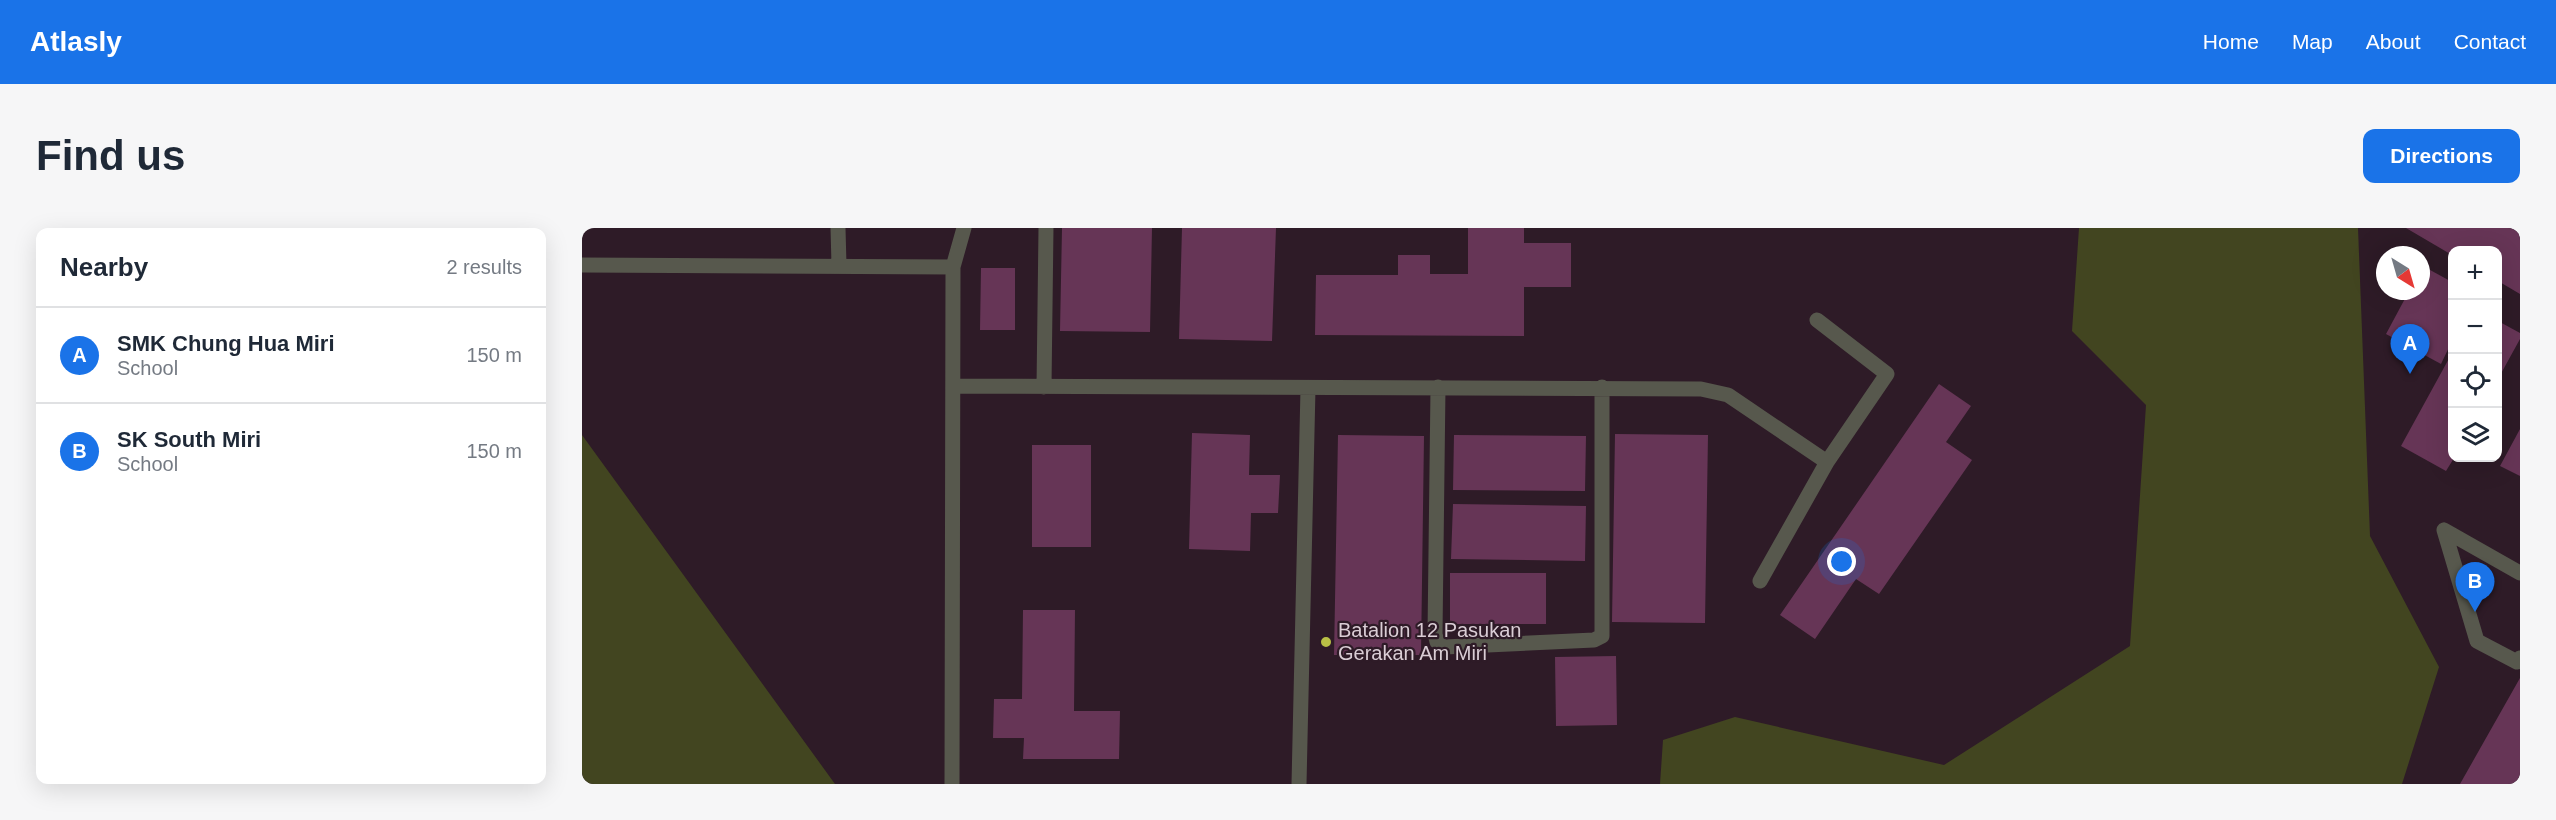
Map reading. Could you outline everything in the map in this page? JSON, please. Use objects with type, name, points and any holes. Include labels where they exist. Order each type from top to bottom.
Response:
[{"type":"lane","points":[[838,228],[839,265]]},
{"type":"lane","points":[[952,784],[953,267],[964,228]]},
{"type":"lane","points":[[1044,387],[1046,228]]},
{"type":"lane","points":[[582,265],[953,267]]},
{"type":"lane","points":[[1760,581],[1827,462],[1887,374],[1817,321]]},
{"type":"lane","points":[[954,386],[1701,389],[1728,395],[1827,462]]},
{"type":"lane","points":[[1438,387],[1435,634],[1437,642],[1444,647],[1594,639],[1602,636],[1602,387]]},
{"type":"lane","points":[[1299,784],[1308,388]]},
{"type":"lane","points":[[2520,573],[2444,530],[2477,641],[2517,662],[2520,658]]},
{"type":"green space","points":[[2079,228],[2358,228],[2370,536],[2439,667],[2402,784],[1660,784],[1663,740],[1735,717],[1944,765],[2130,646],[2146,405],[2072,331]]},
{"type":"green space","points":[[582,435],[835,784],[582,784]]},
{"type":"building","points":[[1062,228],[1152,228],[1150,332],[1060,331]]},
{"type":"building","points":[[1182,228],[1276,228],[1272,341],[1179,339]]},
{"type":"building","points":[[1468,228],[1524,228],[1524,243],[1571,243],[1571,287],[1524,287],[1524,336],[1315,335],[1316,275],[1398,275],[1398,255],[1430,255],[1430,274],[1468,274]]},
{"type":"building","points":[[2406,228],[2513,228],[2520,232],[2520,294],[2502,283],[2502,246],[2448,246],[2448,253]]},
{"type":"building","points":[[981,268],[1015,268],[1015,330],[980,330]]},
{"type":"building","points":[[2430,270],[2448,280],[2448,349],[2441,364],[2386,334],[2404,300],[2430,300]]},
{"type":"building","points":[[2502,323],[2520,333],[2520,339],[2502,372]]},
{"type":"building","points":[[2448,360],[2448,462],[2452,462],[2446,471],[2401,446]]},
{"type":"building","points":[[1939,384],[1971,406],[1946,442],[1972,460],[1879,594],[1856,579],[1815,639],[1780,615]]},
{"type":"building","points":[[2520,429],[2520,476],[2500,466]]},
{"type":"building","points":[[1192,433],[1250,435],[1249,475],[1280,475],[1278,513],[1251,513],[1250,551],[1189,549]]},
{"type":"building","points":[[1615,434],[1708,435],[1705,623],[1612,622]]},
{"type":"building","points":[[1338,435],[1424,436],[1421,655],[1334,655]]},
{"type":"building","points":[[1454,435],[1586,436],[1585,491],[1453,490]]},
{"type":"building","points":[[1032,445],[1091,445],[1091,547],[1032,547]]},
{"type":"building","points":[[1453,504],[1586,506],[1585,561],[1451,559]]},
{"type":"building","points":[[1450,573],[1546,573],[1546,624],[1450,624]]},
{"type":"building","points":[[1023,610],[1075,610],[1074,711],[1120,711],[1119,759],[1023,759],[1024,738],[993,738],[994,699],[1022,699]]},
{"type":"building","points":[[1616,656],[1617,725],[1556,726],[1555,657]]},
{"type":"building","points":[[2520,678],[2520,784],[2460,784]]},
{"type":"place","name":"SMK Chung Hua Miri","points":[[2410,374]]},
{"type":"place","name":"SK South Miri","points":[[2475,612]]},
{"type":"place","name":"Batalion 12 Pasukan Gerakan Am Miri","points":[[1326,642]]}]
